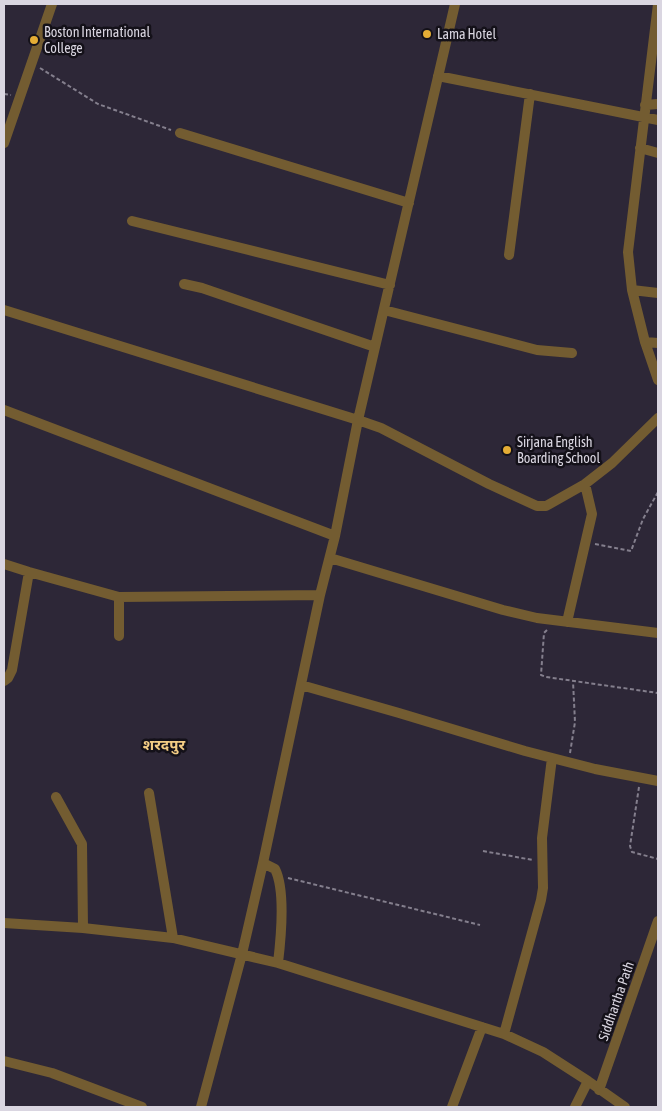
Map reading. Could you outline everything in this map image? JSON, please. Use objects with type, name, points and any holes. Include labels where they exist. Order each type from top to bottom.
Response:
[{"type":"street","points":[[4,143],[7,123],[32,64],[52,4]]},
{"type":"street","points":[[202,1107],[242,954],[263,863],[320,595],[335,536],[358,420],[455,4]]},
{"type":"street","points":[[658,4],[656,41],[643,116],[628,252],[632,290],[645,342],[658,380]]},
{"type":"street","points":[[438,76],[658,120]]},
{"type":"street","points":[[509,255],[530,94]]},
{"type":"street","points":[[645,105],[658,104]]},
{"type":"street","points":[[180,133],[409,204]]},
{"type":"street","points":[[640,148],[658,153]]},
{"type":"street","points":[[132,220],[390,285]]},
{"type":"street","points":[[184,284],[202,288],[375,347]]},
{"type":"street","points":[[632,290],[658,292]]},
{"type":"street","points":[[4,310],[381,428],[489,484],[537,506],[546,506],[585,484],[612,463],[658,418]]},
{"type":"street","points":[[384,310],[537,350],[572,353]]},
{"type":"street","points":[[645,342],[658,343]]},
{"type":"street","points":[[4,410],[335,536]]},
{"type":"street","points":[[567,622],[592,514],[585,484]]},
{"type":"street","points":[[330,558],[503,610],[555,621],[658,633]]},
{"type":"street","points":[[4,564],[119,597],[320,595]]},
{"type":"street","points":[[4,680],[8,678],[12,670],[29,572]]},
{"type":"street","points":[[119,597],[119,636]]},
{"type":"street","points":[[301,685],[525,752],[658,781]]},
{"type":"street","points":[[504,1034],[541,900],[543,888],[542,838],[552,758]]},
{"type":"street","points":[[149,793],[173,938]]},
{"type":"street","points":[[56,798],[82,844],[84,928]]},
{"type":"street","points":[[263,863],[275,869],[280,886],[281,934],[278,963]]},
{"type":"street","name":"Siddhartha Path","points":[[599,1090],[658,921]]},
{"type":"street","points":[[4,922],[84,928],[173,938],[278,963],[504,1034],[542,1052],[625,1107]]},
{"type":"street","points":[[452,1107],[482,1027]]},
{"type":"street","points":[[4,1061],[52,1073],[142,1107]]},
{"type":"street","points":[[575,1107],[588,1081]]},
{"type":"path","points":[[32,64],[98,104],[180,133]]},
{"type":"path","points":[[586,543],[631,551],[643,518],[658,492]]},
{"type":"path","points":[[555,621],[544,633],[541,675],[546,678],[658,693]]},
{"type":"path","points":[[569,762],[575,722],[574,681]]},
{"type":"path","points":[[640,778],[630,846],[632,852],[658,859]]},
{"type":"path","points":[[483,851],[542,862]]},
{"type":"path","points":[[278,876],[480,925]]},
{"type":"place","name":"Lama Hotel","points":[[427,34]]},
{"type":"place","name":"Boston International College","points":[[34,40]]},
{"type":"place","name":"Sirjana English Boarding School","points":[[507,450]]},
{"type":"district","name":"शरदपुर","points":[[164,744]]}]
